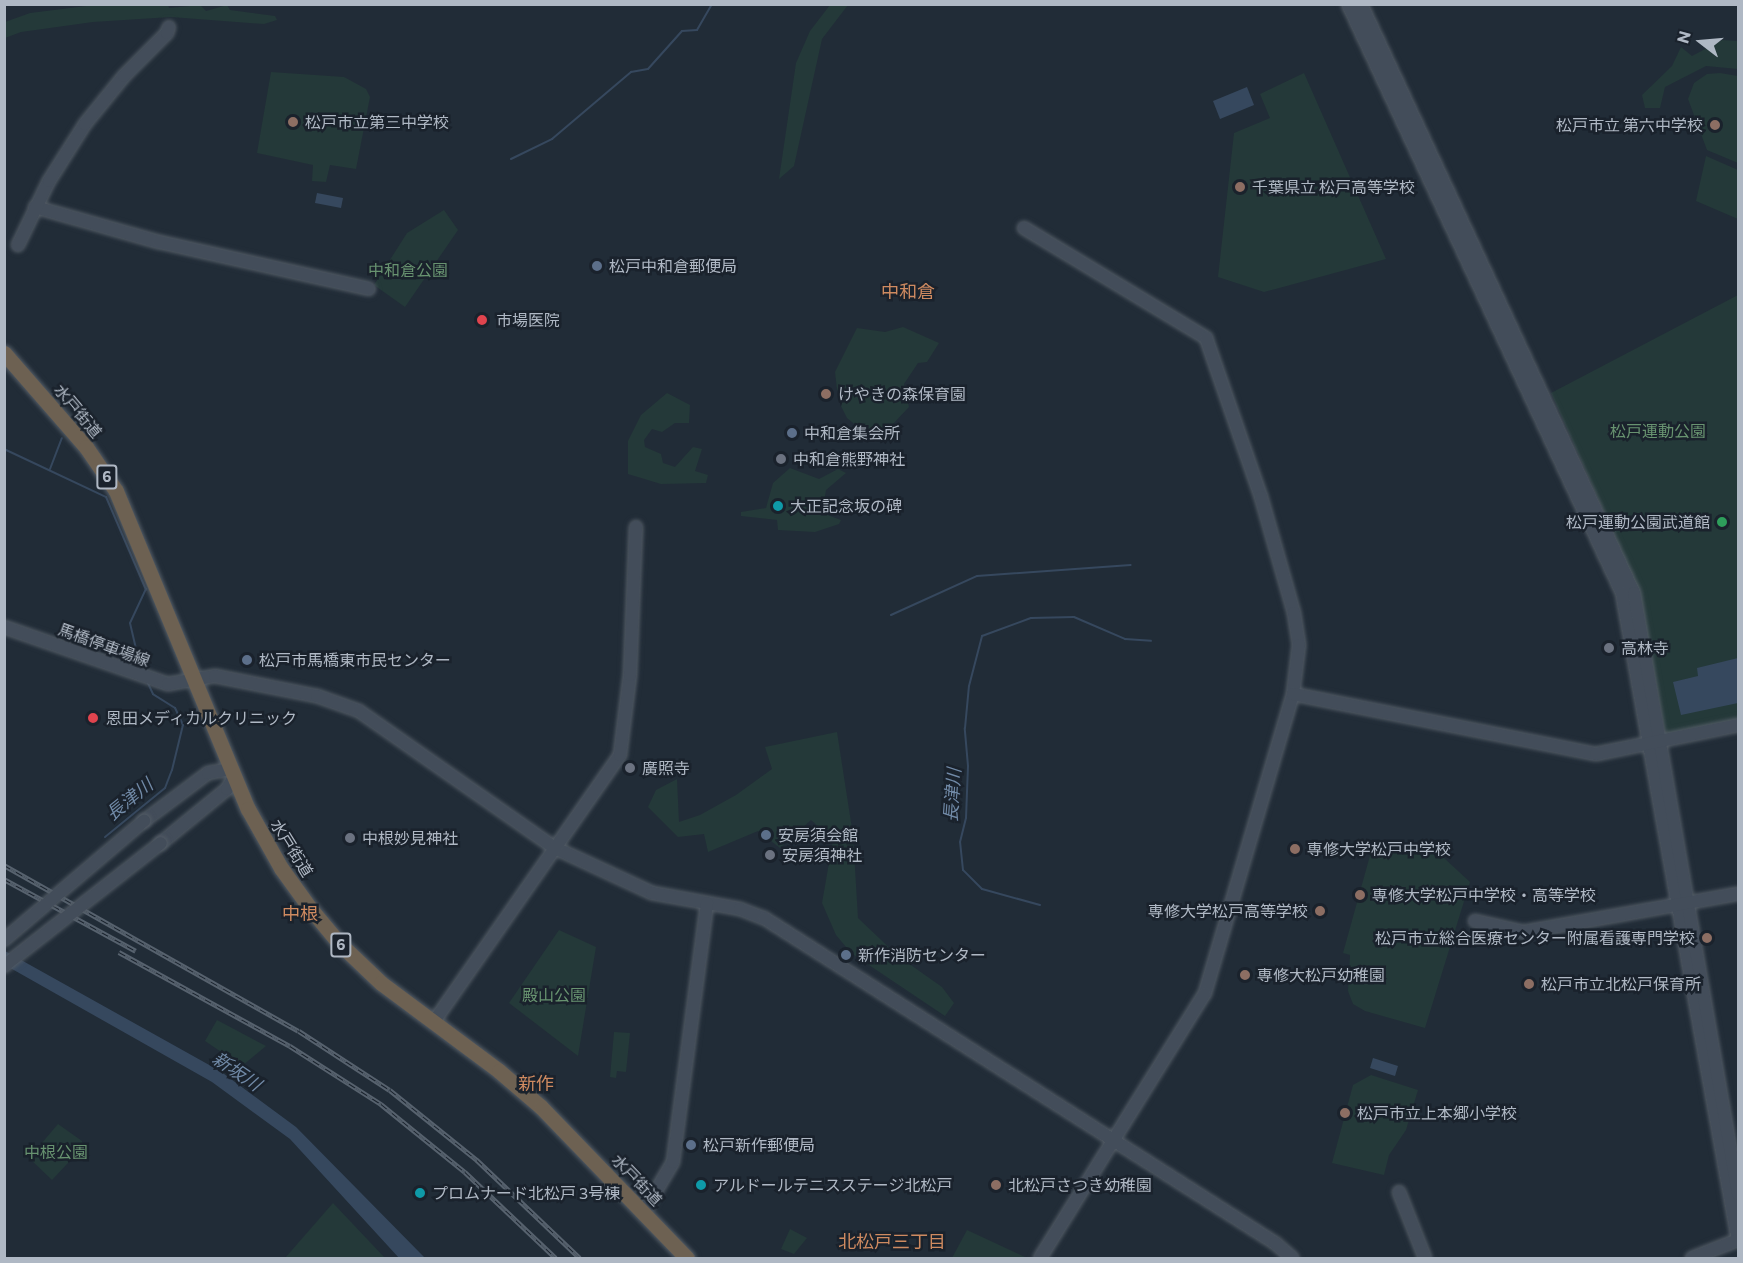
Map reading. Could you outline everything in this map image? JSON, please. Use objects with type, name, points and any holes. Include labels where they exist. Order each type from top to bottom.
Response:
[{"type":"highway","name":"水戸街道","points":[[4,353],[86,447],[116,491],[233,773],[268,847],[309,907],[358,963],[535,1101],[687,1258]]},
{"type":"street","points":[[1348,4],[1636,603],[1682,904],[1734,1192],[1738,1240],[1692,1258]]},
{"type":"street","points":[[1361,4],[1606,542]]},
{"type":"street","points":[[18,245],[35,207],[85,124],[124,76],[167,33],[168,27]]},
{"type":"street","points":[[35,207],[159,242],[369,289]]},
{"type":"street","points":[[1024,228],[1067,251],[1208,342],[1261,497],[1294,613],[1299,645],[1293,694],[1205,993],[1040,1258]]},
{"type":"street","points":[[433,1023],[621,752],[630,675],[636,527]]},
{"type":"street","name":"馬橋停車場線","points":[[4,627],[141,676],[172,684],[220,677],[317,696],[349,706],[555,848],[652,893],[707,903],[764,918],[1112,1142],[1275,1243],[1292,1258]]},
{"type":"street","points":[[1293,694],[1596,754],[1656,745],[1738,725]]},
{"type":"street","points":[[4,940],[144,821],[208,773],[233,773],[227,789],[4,966]]},
{"type":"street","points":[[1475,921],[1524,932],[1738,894]]},
{"type":"street","points":[[643,1213],[674,1162],[707,903]]},
{"type":"street","points":[[1399,1192],[1425,1258]]},
{"type":"green space","points":[[168,4],[169,8],[200,5],[206,11],[227,5],[230,10],[275,16],[277,20],[264,24],[171,17],[93,22],[21,32],[5,38],[5,22],[30,13],[94,5]]},
{"type":"green space","points":[[830,5],[848,5],[822,39],[794,166],[779,179],[796,63],[810,31]]},
{"type":"green space","points":[[1722,40],[1738,41],[1738,69],[1706,66],[1665,87],[1660,108],[1645,108],[1642,95],[1672,66],[1681,47],[1692,56]]},
{"type":"green space","points":[[271,72],[344,77],[366,89],[370,97],[356,169],[330,165],[326,182],[312,181],[313,165],[257,153]]},
{"type":"green space","points":[[1304,73],[1386,259],[1264,292],[1218,277],[1234,133],[1270,118],[1260,94]]},
{"type":"green space","points":[[1720,73],[1738,76],[1738,163],[1707,150],[1688,99],[1694,83],[1707,74]]},
{"type":"green space","points":[[1706,156],[1738,170],[1738,219],[1696,201]]},
{"type":"green space","name":"中和倉公園","points":[[444,210],[458,230],[405,307],[374,285],[407,233]]},
{"type":"green space","name":"松戸運動公園","points":[[1738,295],[1738,720],[1666,738],[1639,591],[1551,393]]},
{"type":"green space","points":[[903,327],[939,343],[927,362],[918,363],[904,384],[909,407],[876,442],[847,418],[841,406],[844,396],[837,390],[835,372],[857,328],[885,332]]},
{"type":"green space","points":[[667,393],[690,405],[689,423],[675,423],[662,432],[652,429],[644,440],[645,447],[661,454],[663,463],[675,467],[693,447],[702,449],[695,471],[708,475],[706,483],[661,484],[628,474],[628,441],[641,415]]},
{"type":"green space","points":[[790,468],[819,479],[838,469],[846,473],[826,490],[822,513],[841,520],[839,524],[815,532],[778,530],[777,520],[741,516],[741,512],[766,508],[773,483]]},
{"type":"green space","points":[[837,732],[853,835],[858,918],[898,956],[942,987],[954,1003],[945,1016],[851,953],[836,935],[822,903],[833,840],[811,820],[780,848],[758,831],[708,852],[704,834],[678,837],[648,807],[656,790],[677,779],[679,822],[700,815],[736,795],[772,769],[765,747]]},
{"type":"green space","points":[[1374,841],[1424,850],[1444,858],[1470,882],[1425,1028],[1365,1011],[1353,1004],[1348,991],[1350,955],[1343,953]]},
{"type":"green space","name":"殿山公園","points":[[559,930],[596,947],[578,1056],[509,1003]]},
{"type":"green space","points":[[217,1020],[266,1046],[242,1066],[205,1041]]},
{"type":"green space","points":[[614,1032],[630,1033],[626,1072],[617,1071],[616,1078],[610,1077]]},
{"type":"green space","points":[[1371,1075],[1418,1090],[1406,1130],[1389,1155],[1384,1175],[1332,1163],[1353,1085]]},
{"type":"green space","name":"中根公園","points":[[58,1124],[82,1141],[83,1147],[52,1180],[29,1158]]},
{"type":"green space","points":[[333,1203],[385,1258],[285,1258]]},
{"type":"green space","points":[[790,1229],[807,1238],[794,1254],[781,1249]]},
{"type":"green space","points":[[967,1230],[1027,1258],[952,1258]]},
{"type":"water","points":[[1247,87],[1254,105],[1220,119],[1213,101]]},
{"type":"water","points":[[317,193],[343,198],[341,208],[315,203]]},
{"type":"water","points":[[1738,658],[1738,703],[1681,715],[1673,682],[1698,676],[1697,668]]},
{"type":"water","points":[[5,951],[220,1071],[296,1127],[425,1258],[399,1258],[290,1139],[212,1082],[5,965]]},
{"type":"water","points":[[1373,1058],[1398,1066],[1395,1076],[1370,1068]]},
{"type":"waterway","points":[[511,159],[552,139],[631,72],[648,69],[682,31],[697,30],[712,4]]},
{"type":"waterway","points":[[50,469],[62,438]]},
{"type":"waterway","points":[[4,449],[106,497],[146,590]]},
{"type":"waterway","points":[[891,615],[977,576],[1131,565]]},
{"type":"waterway","name":"長津川","points":[[141,670],[130,623],[146,588]]},
{"type":"waterway","name":"長津川","points":[[1040,905],[982,889],[963,870],[960,842],[966,818],[968,766],[965,728],[969,686],[982,636],[1031,618],[1074,617],[1125,639],[1151,641]]},
{"type":"waterway","name":"長津川","points":[[105,837],[165,788],[172,770],[183,725],[175,708],[153,694],[147,681]]},
{"type":"railway","points":[[4,865],[299,1031],[390,1090],[477,1160],[580,1258]]},
{"type":"railway","points":[[4,879],[136,951]]},
{"type":"railway","points":[[119,952],[290,1046],[381,1104],[465,1172],[556,1258]]},
{"type":"place","name":"松戸市立第三中学校","points":[[293,122]]},
{"type":"place","name":"松戸市立 第六中学校","points":[[1715,125]]},
{"type":"place","name":"千葉県立 松戸高等学校","points":[[1240,187]]},
{"type":"place","name":"松戸中和倉郵便局","points":[[597,266]]},
{"type":"place","name":"市場医院","points":[[482,320]]},
{"type":"place","name":"けやきの森保育園","points":[[826,394]]},
{"type":"place","name":"中和倉集会所","points":[[792,433]]},
{"type":"place","name":"中和倉熊野神社","points":[[781,459]]},
{"type":"place","name":"大正記念坂の碑","points":[[778,506]]},
{"type":"place","name":"松戸運動公園武道館","points":[[1722,522]]},
{"type":"place","name":"高林寺","points":[[1609,648]]},
{"type":"place","name":"松戸市馬橋東市民センター","points":[[247,660]]},
{"type":"place","name":"恩田メディカルクリニック","points":[[93,718]]},
{"type":"place","name":"廣照寺","points":[[630,768]]},
{"type":"place","name":"安房須会館","points":[[766,835]]},
{"type":"place","name":"中根妙見神社","points":[[350,838]]},
{"type":"place","name":"専修大学松戸中学校","points":[[1295,849]]},
{"type":"place","name":"安房須神社","points":[[770,855]]},
{"type":"place","name":"専修大学松戸中学校・高等学校","points":[[1360,895]]},
{"type":"place","name":"専修大学松戸高等学校","points":[[1320,911]]},
{"type":"place","name":"松戸市立総合医療センター附属看護専門学校","points":[[1707,938]]},
{"type":"place","name":"新作消防センター","points":[[846,955]]},
{"type":"place","name":"専修大松戸幼稚園","points":[[1245,975]]},
{"type":"place","name":"松戸市立北松戸保育所","points":[[1529,984]]},
{"type":"place","name":"松戸市立上本郷小学校","points":[[1345,1113]]},
{"type":"place","name":"松戸新作郵便局","points":[[691,1145]]},
{"type":"place","name":"アルドールテニスステージ北松戸","points":[[701,1185]]},
{"type":"place","name":"北松戸さつき幼稚園","points":[[996,1185]]},
{"type":"place","name":"プロムナード北松戸 3号棟","points":[[420,1193]]},
{"type":"district","name":"中和倉","points":[[908,291]]},
{"type":"district","name":"中根","points":[[300,913]]},
{"type":"district","name":"新作","points":[[536,1083]]},
{"type":"district","name":"北松戸三丁目","points":[[892,1241]]},
{"type":"water label","name":"新坂川","points":[[237,1071]]}]
